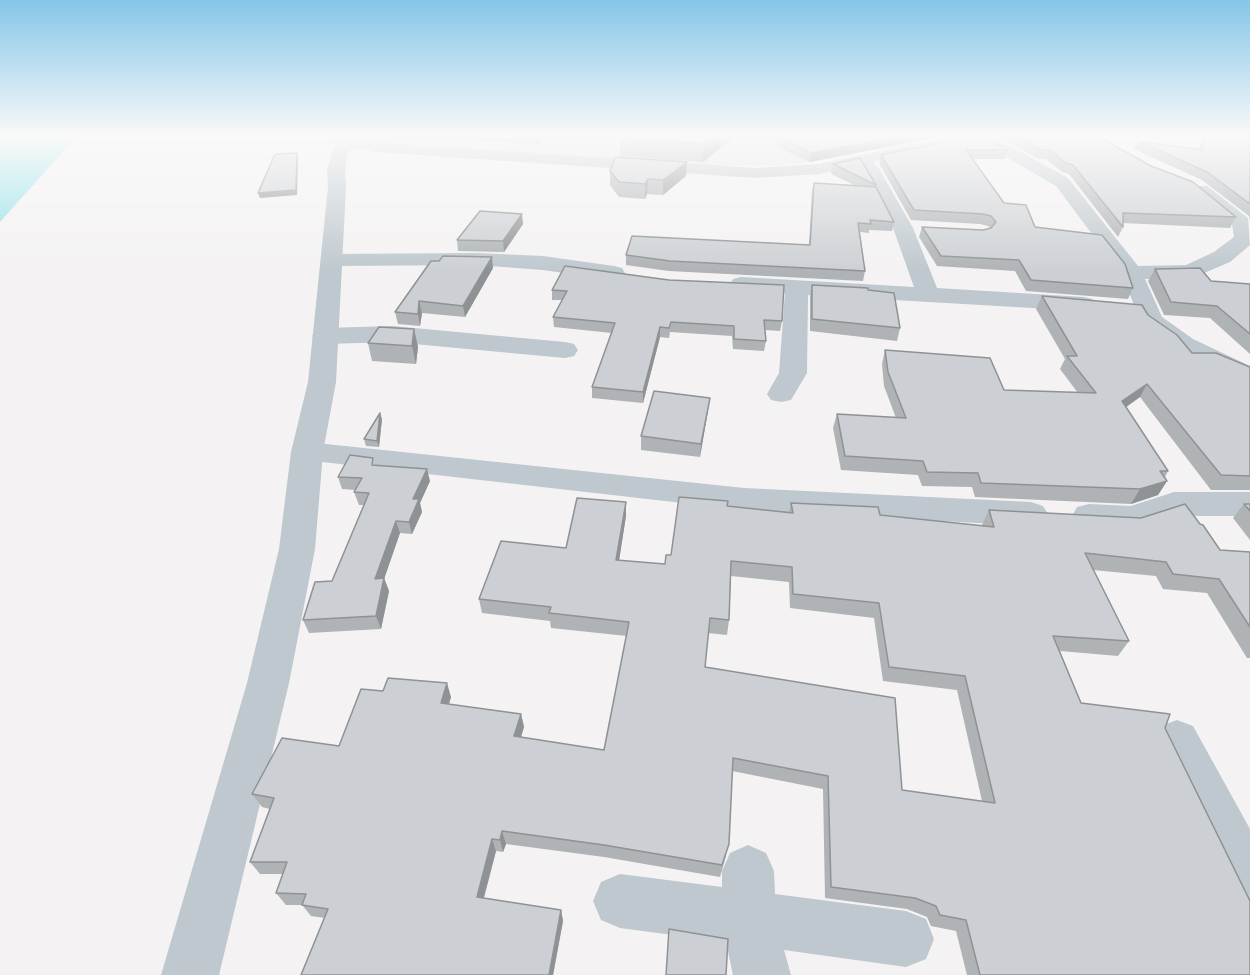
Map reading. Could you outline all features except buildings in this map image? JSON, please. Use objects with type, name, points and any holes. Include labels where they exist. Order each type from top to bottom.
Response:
[{"type":"street","points":[[190,975],[271,672],[297,549],[307,452],[322,382],[335,182]]},
{"type":"street","points":[[880,182],[912,229],[928,294]]},
{"type":"street","points":[[1061,182],[1133,274],[1144,309],[1151,321],[1176,339],[1249,375]]},
{"type":"street","points":[[1133,274],[1184,273],[1207,266],[1245,239],[1245,222],[1196,186],[1186,182]]},
{"type":"street","points":[[332,260],[477,259],[543,263],[639,277]]},
{"type":"street","points":[[716,282],[1144,309]]},
{"type":"street","points":[[781,394],[793,373],[797,286]]},
{"type":"street","points":[[325,336],[392,334],[565,350]]},
{"type":"street","points":[[307,452],[1132,518],[1174,504],[1250,504]]},
{"type":"street","points":[[1177,741],[1250,882]]},
{"type":"street","points":[[620,901],[749,896],[906,939]]},
{"type":"street","points":[[749,896],[762,975]]},
{"type":"water","points":[[0,182],[36,182],[0,222]]}]
